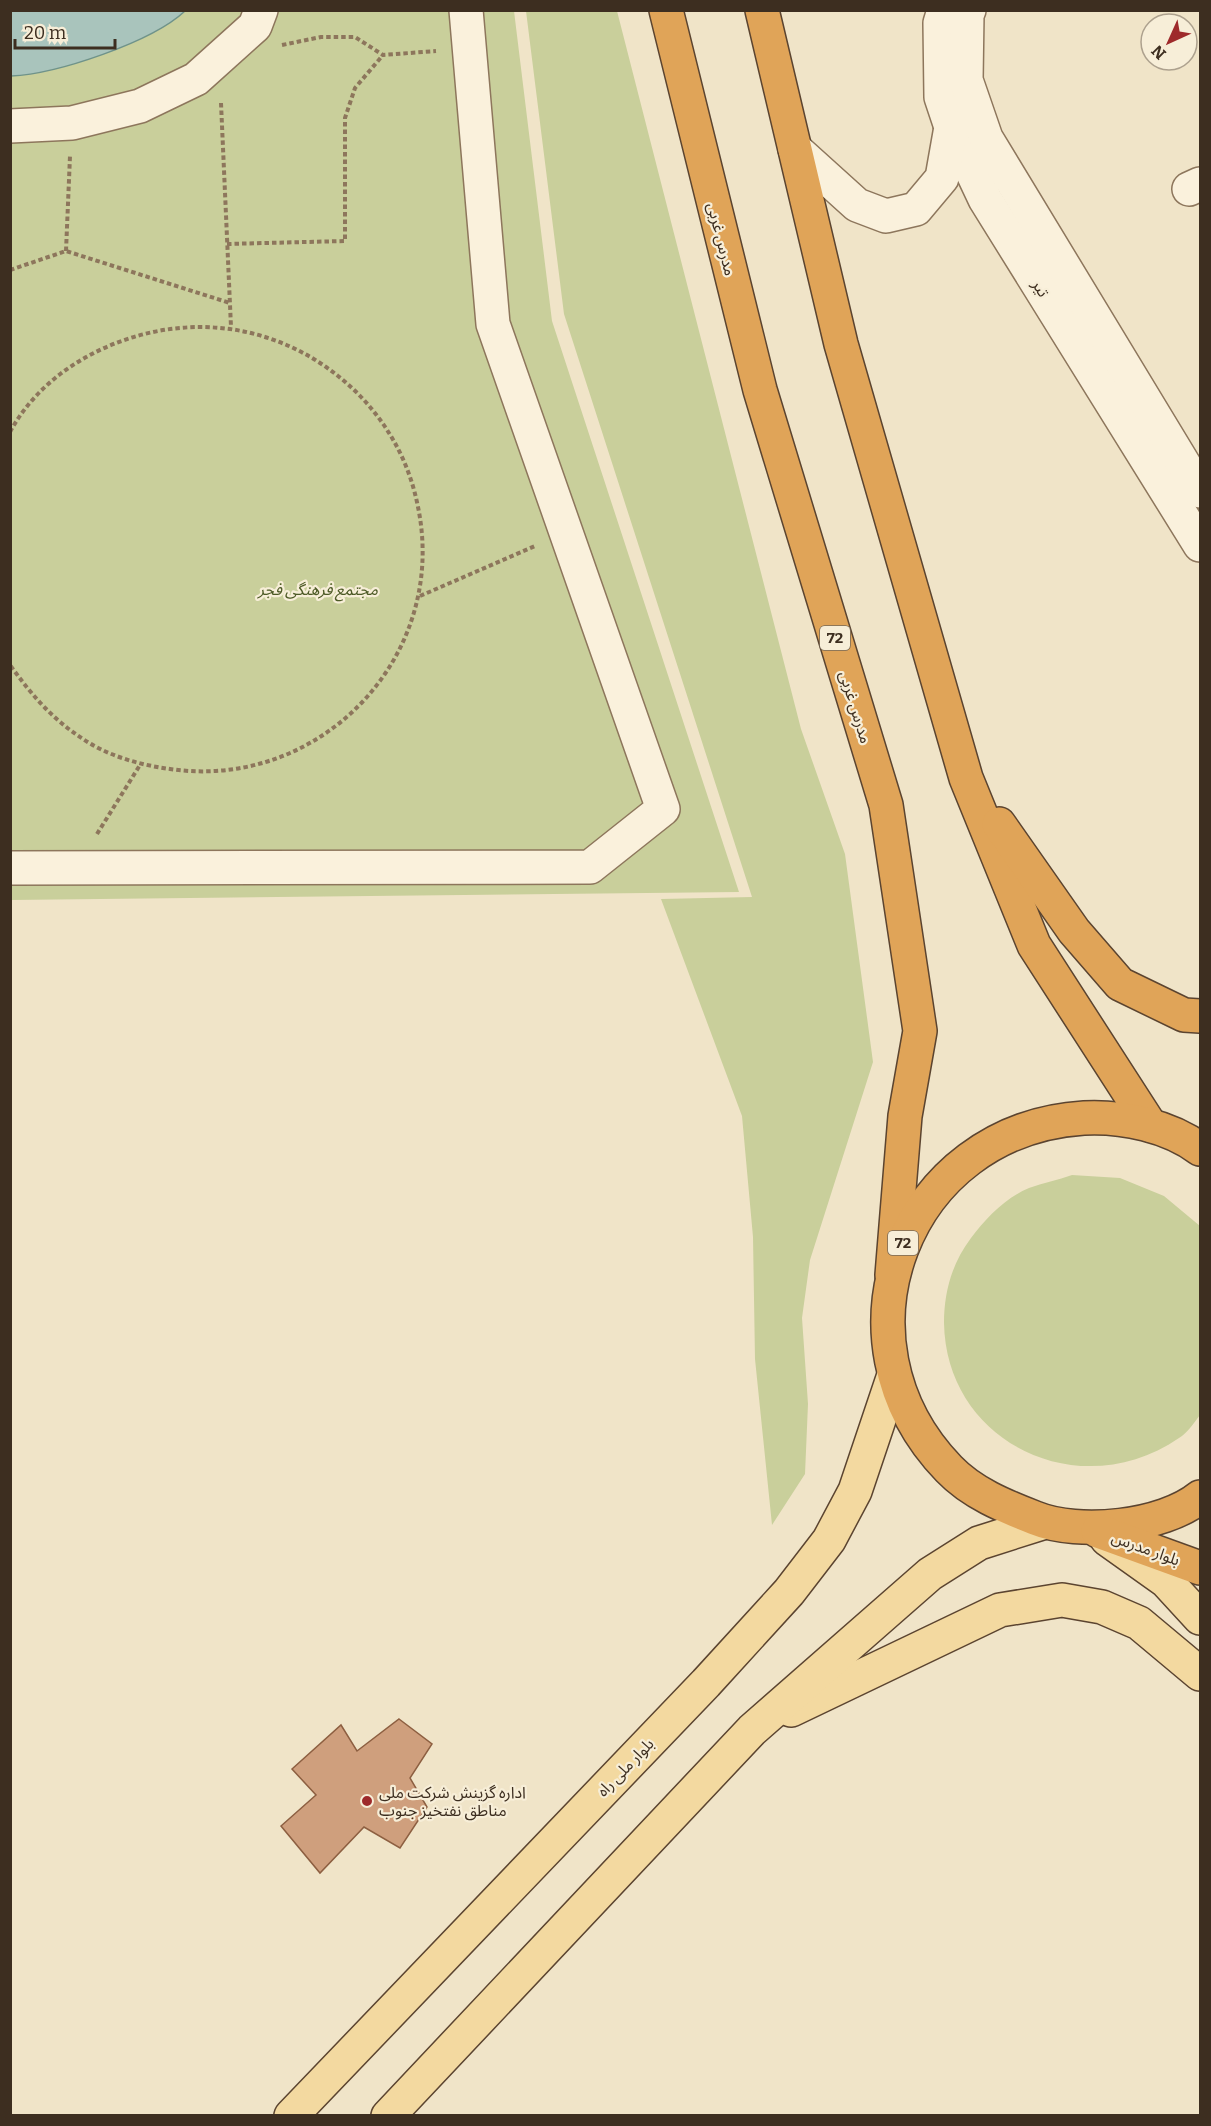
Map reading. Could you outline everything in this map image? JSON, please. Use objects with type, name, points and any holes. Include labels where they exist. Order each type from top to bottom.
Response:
[{"type":"highway","name":"مدرس غربی","points":[[666,10],[760,390],[886,805],[920,1031],[905,1116],[892,1275]]},
{"type":"highway","points":[[762,10],[841,344],[966,777],[1034,945],[1150,1125]]},
{"type":"highway","points":[[966,777],[1074,931],[1120,984],[1184,1016],[1200,1016]]},
{"type":"highway","name":"72","points":[[1197,1144],[1150,1125],[1103,1117],[1055,1120],[1010,1134],[969,1158],[934,1191],[908,1230],[892,1275],[887,1326],[894,1375],[915,1426],[950,1470],[994,1503],[1045,1522],[1091,1528],[1146,1522],[1200,1497]]},
{"type":"highway","name":"بلوار مدرس","points":[[1091,1528],[1200,1568]]},
{"type":"main road","name":"بلوار ملی راه","points":[[291,2115],[706,1683],[789,1592],[829,1540],[855,1491],[894,1375]]},
{"type":"main road","points":[[388,2115],[752,1730],[930,1574],[979,1543],[1045,1522]]},
{"type":"main road","points":[[1091,1528],[1166,1581],[1200,1618]]},
{"type":"main road","points":[[752,1730],[1000,1610],[1062,1600],[1102,1607],[1139,1623],[1200,1674]]},
{"type":"street","points":[[10,868],[591,867],[663,809],[493,324],[466,10]]},
{"type":"street","name":"تیر","points":[[944,10],[940,23],[941,97],[951,128],[985,199],[1200,545]]},
{"type":"street","name":"تیر","points":[[969,10],[967,14],[966,80],[986,138],[1200,491]]},
{"type":"street","points":[[10,126],[72,123],[140,106],[196,79],[258,18]]},
{"type":"street","points":[[795,149],[857,205],[886,216],[916,208],[942,178],[951,128]]},
{"type":"path","points":[[258,18],[282,45],[321,37],[355,37],[383,55],[469,48]]},
{"type":"path","points":[[227,244],[345,241],[345,118],[355,88],[383,55]]},
{"type":"path","points":[[196,79],[222,104],[231,327]]},
{"type":"path","points":[[66,251],[72,123]]},
{"type":"path","points":[[10,270],[66,251],[230,303]]},
{"type":"path","points":[[10,432],[17,419],[59,375],[111,343],[170,327],[231,327],[289,345],[342,376],[383,421],[411,475],[424,535],[420,596],[399,653],[370,695],[364,703],[317,741],[261,765],[200,774],[140,765],[84,740],[36,702],[10,665]]},
{"type":"path","points":[[420,596],[566,532]]},
{"type":"path","points":[[77,868],[140,765]]},
{"type":"green space","name":"مجتمع فرهنگی فجر","points":[[10,11],[514,11],[552,321],[739,892],[11,900]]},
{"type":"green space","points":[[526,11],[617,11],[801,729],[845,854],[873,1062],[810,1260],[802,1318],[808,1404],[805,1474],[772,1525],[755,1359],[753,1237],[742,1116],[661,899],[752,897],[564,314]]},
{"type":"green space","points":[[1072,1175],[1120,1178],[1164,1196],[1200,1226],[1200,1415],[1188,1431],[1179,1438],[1141,1458],[1101,1466],[1062,1463],[1026,1451],[993,1430],[968,1402],[951,1365],[944,1323],[950,1278],[964,1248],[983,1223],[1004,1203],[1020,1192]]},
{"type":"water","points":[[10,11],[185,11],[170,23],[128,45],[78,63],[11,76]]},
{"type":"building","name":"اداره گزینش شرکت ملی مناطق نفتخیز جنوب","points":[[399,1719],[432,1744],[410,1778],[427,1807],[400,1848],[364,1827],[320,1873],[281,1826],[316,1795],[292,1769],[341,1725],[357,1751]]},
{"type":"place","name":"اداره گزینش شرکت ملی مناطق نفتخیز جنوب","points":[[367,1801]]}]
